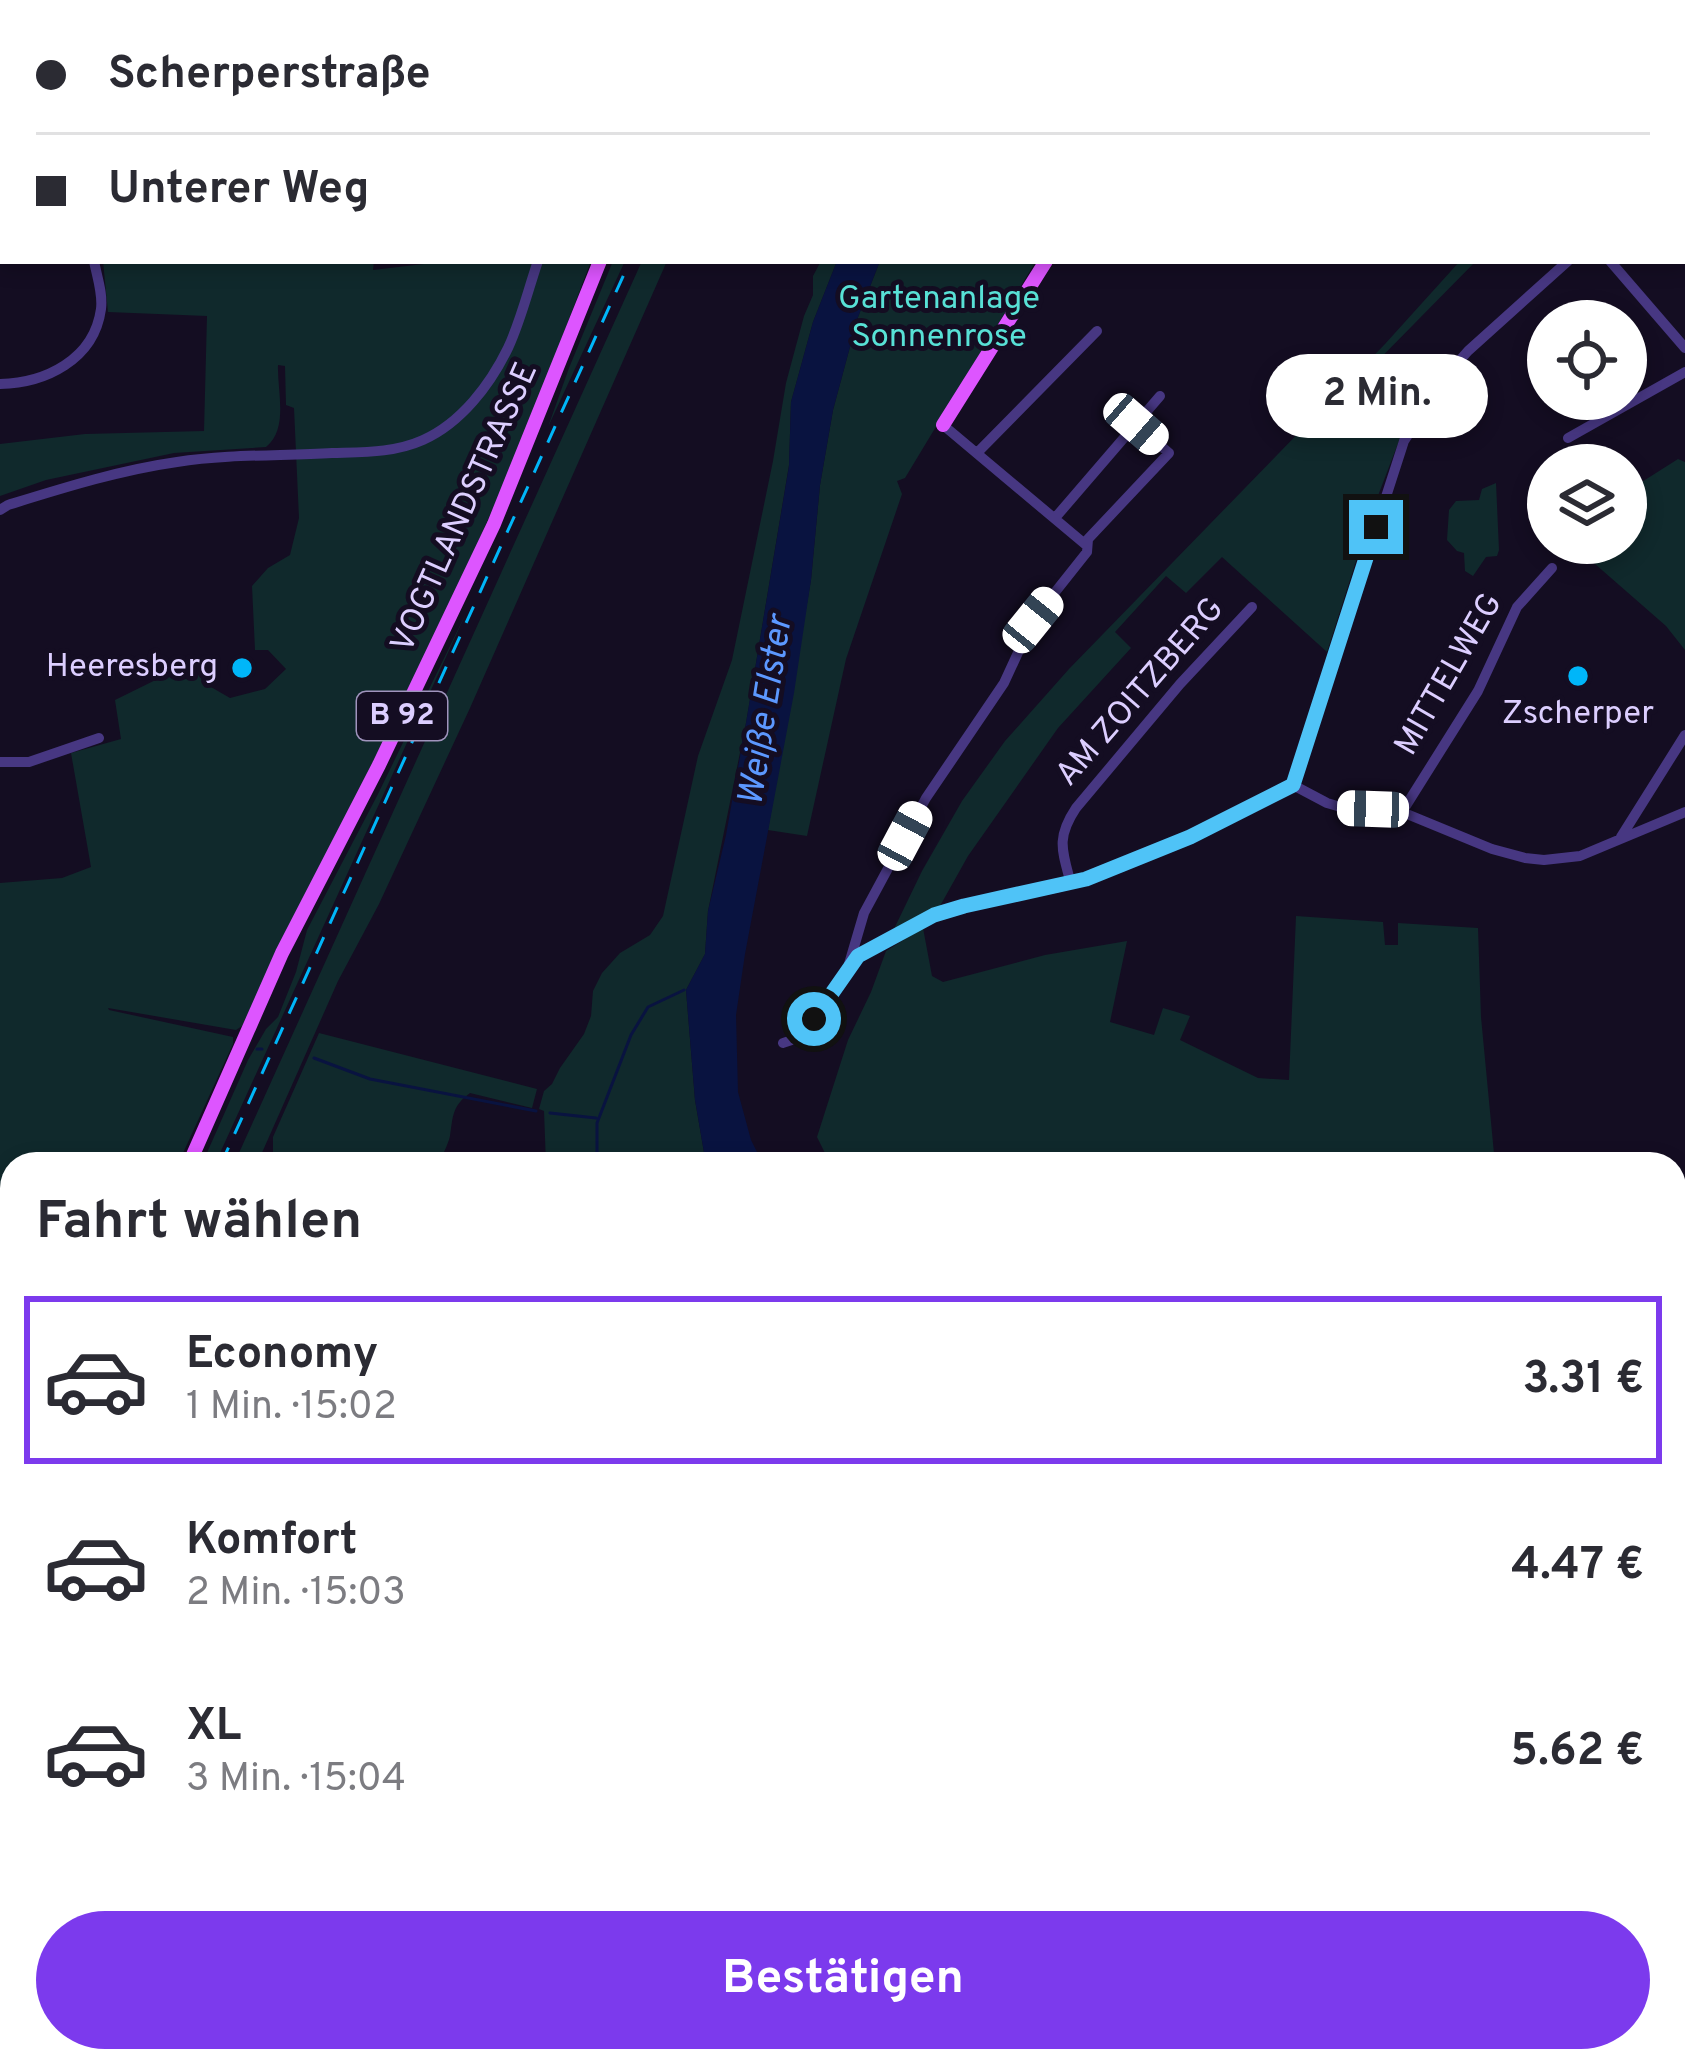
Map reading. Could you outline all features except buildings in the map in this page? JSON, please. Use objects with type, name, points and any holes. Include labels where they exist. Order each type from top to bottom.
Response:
[{"type":"main road","name":"VOGTLANDSTRASSE","points":[[194,1152],[282,953],[379,765],[494,524],[599,264]]},
{"type":"main road","points":[[943,425],[1044,264]]},
{"type":"street","points":[[0,383],[24,383],[50,375],[78,355],[101,309],[94,264]]},
{"type":"street","points":[[0,510],[80,483],[178,462],[385,451],[422,441],[461,413],[496,370],[537,264]]},
{"type":"street","points":[[783,1043],[796,1040],[865,952],[934,915],[1071,884],[1190,837],[1293,785],[1404,441],[1445,377],[1468,351],[1565,264]]},
{"type":"street","points":[[1613,264],[1685,349]]},
{"type":"street","points":[[977,453],[1097,331]]},
{"type":"street","points":[[1568,438],[1685,372]]},
{"type":"street","points":[[1054,518],[1160,396]]},
{"type":"street","points":[[1085,545],[1169,453],[1136,424]]},
{"type":"street","points":[[849,968],[864,914],[926,798],[1004,683],[1033,620],[1087,552],[1085,545],[943,425]]},
{"type":"street","name":"MITTELWEG","points":[[1402,812],[1478,691],[1517,607],[1552,568]]},
{"type":"street","name":"AM ZOITZBERG","points":[[1071,884],[1061,838],[1064,826],[1180,684],[1252,608]]},
{"type":"street","points":[[1620,839],[1685,735]]},
{"type":"street","points":[[0,762],[29,762],[99,738]]},
{"type":"street","points":[[1293,785],[1327,803],[1402,812],[1476,843],[1544,860],[1580,856],[1685,812]]},
{"type":"green space","points":[[103,264],[374,264],[373,270],[424,264],[590,264],[527,430],[472,556],[242,1026],[236,1030],[108,1008],[233,1037],[184,1152],[0,1152],[0,883],[62,878],[91,867],[71,753],[121,739],[115,700],[192,662],[204,683],[230,698],[265,689],[286,669],[268,650],[255,650],[252,586],[268,568],[290,555],[299,518],[294,408],[286,405],[285,366],[278,365],[280,420],[266,447],[174,453],[46,480],[0,496],[0,444],[85,434],[204,431],[207,316],[108,312]]},
{"type":"green space","points":[[612,264],[624,264],[548,427]]},
{"type":"green space","points":[[641,264],[666,264],[470,708],[338,981],[262,1152],[239,1152]]},
{"type":"green space","points":[[819,264],[836,264],[813,322],[791,402],[789,465],[746,723],[708,911],[705,954],[686,990],[704,1152],[546,1152],[544,1111],[539,1109],[544,1091],[584,1034],[593,991],[620,953],[650,935],[663,916],[698,756],[732,660],[786,383],[813,295],[813,276]]},
{"type":"green space","name":"Gartenanlage Sonnenrose","points":[[879,264],[1034,264],[905,478],[897,481],[902,494],[846,659],[807,836],[768,830],[811,580],[833,410],[858,317]]},
{"type":"green space","points":[[1457,264],[1473,264],[1352,387],[1402,433],[1327,652],[1222,557],[1186,593],[1166,576],[1115,632],[1131,648],[1058,728],[968,856],[940,906],[893,931],[962,801],[1005,741]]},
{"type":"green space","points":[[1678,459],[1685,462],[1685,650],[1666,626],[1595,564],[1647,564],[1647,479]]},
{"type":"green space","points":[[1496,483],[1499,550],[1497,556],[1486,557],[1473,576],[1465,571],[1464,553],[1447,540],[1449,510],[1456,501],[1479,500],[1482,489]]},
{"type":"green space","points":[[467,611],[220,1152],[207,1152],[248,1060],[278,1017],[307,930]]},
{"type":"green space","points":[[1296,916],[1383,922],[1385,945],[1398,945],[1398,923],[1478,928],[1494,1152],[824,1152],[817,1137],[848,1040],[886,951],[923,928],[932,976],[943,982],[1045,955],[1127,941],[1110,1022],[1154,1035],[1163,1008],[1190,1016],[1180,1040],[1258,1078],[1289,1080]]},
{"type":"green space","points":[[319,1033],[537,1089],[532,1108],[470,1093],[454,1112],[443,1152],[273,1152],[273,1137]]},
{"type":"water","name":"Weiße Elster","points":[[836,264],[879,264],[858,317],[833,410],[794,693],[736,1015],[738,1092],[757,1152],[704,1152],[686,990],[705,954],[708,911],[726,835],[789,466],[791,402],[813,322]]},
{"type":"waterway","points":[[597,1152],[597,1123],[631,1035],[648,1007],[684,990]]},
{"type":"waterway","points":[[257,1049],[262,1049]]},
{"type":"waterway","points":[[314,1058],[370,1079],[536,1111]]},
{"type":"waterway","points":[[550,1113],[596,1118]]},
{"type":"railway","points":[[226,1152],[629,264]]},
{"type":"place","name":"Heeresberg","points":[[242,668]]},
{"type":"place","name":"Zscherper","points":[[1578,676]]},
{"type":"route","points":[[814,1019],[858,956],[934,915],[1086,879],[1190,837],[1293,785],[1376,527]]}]
